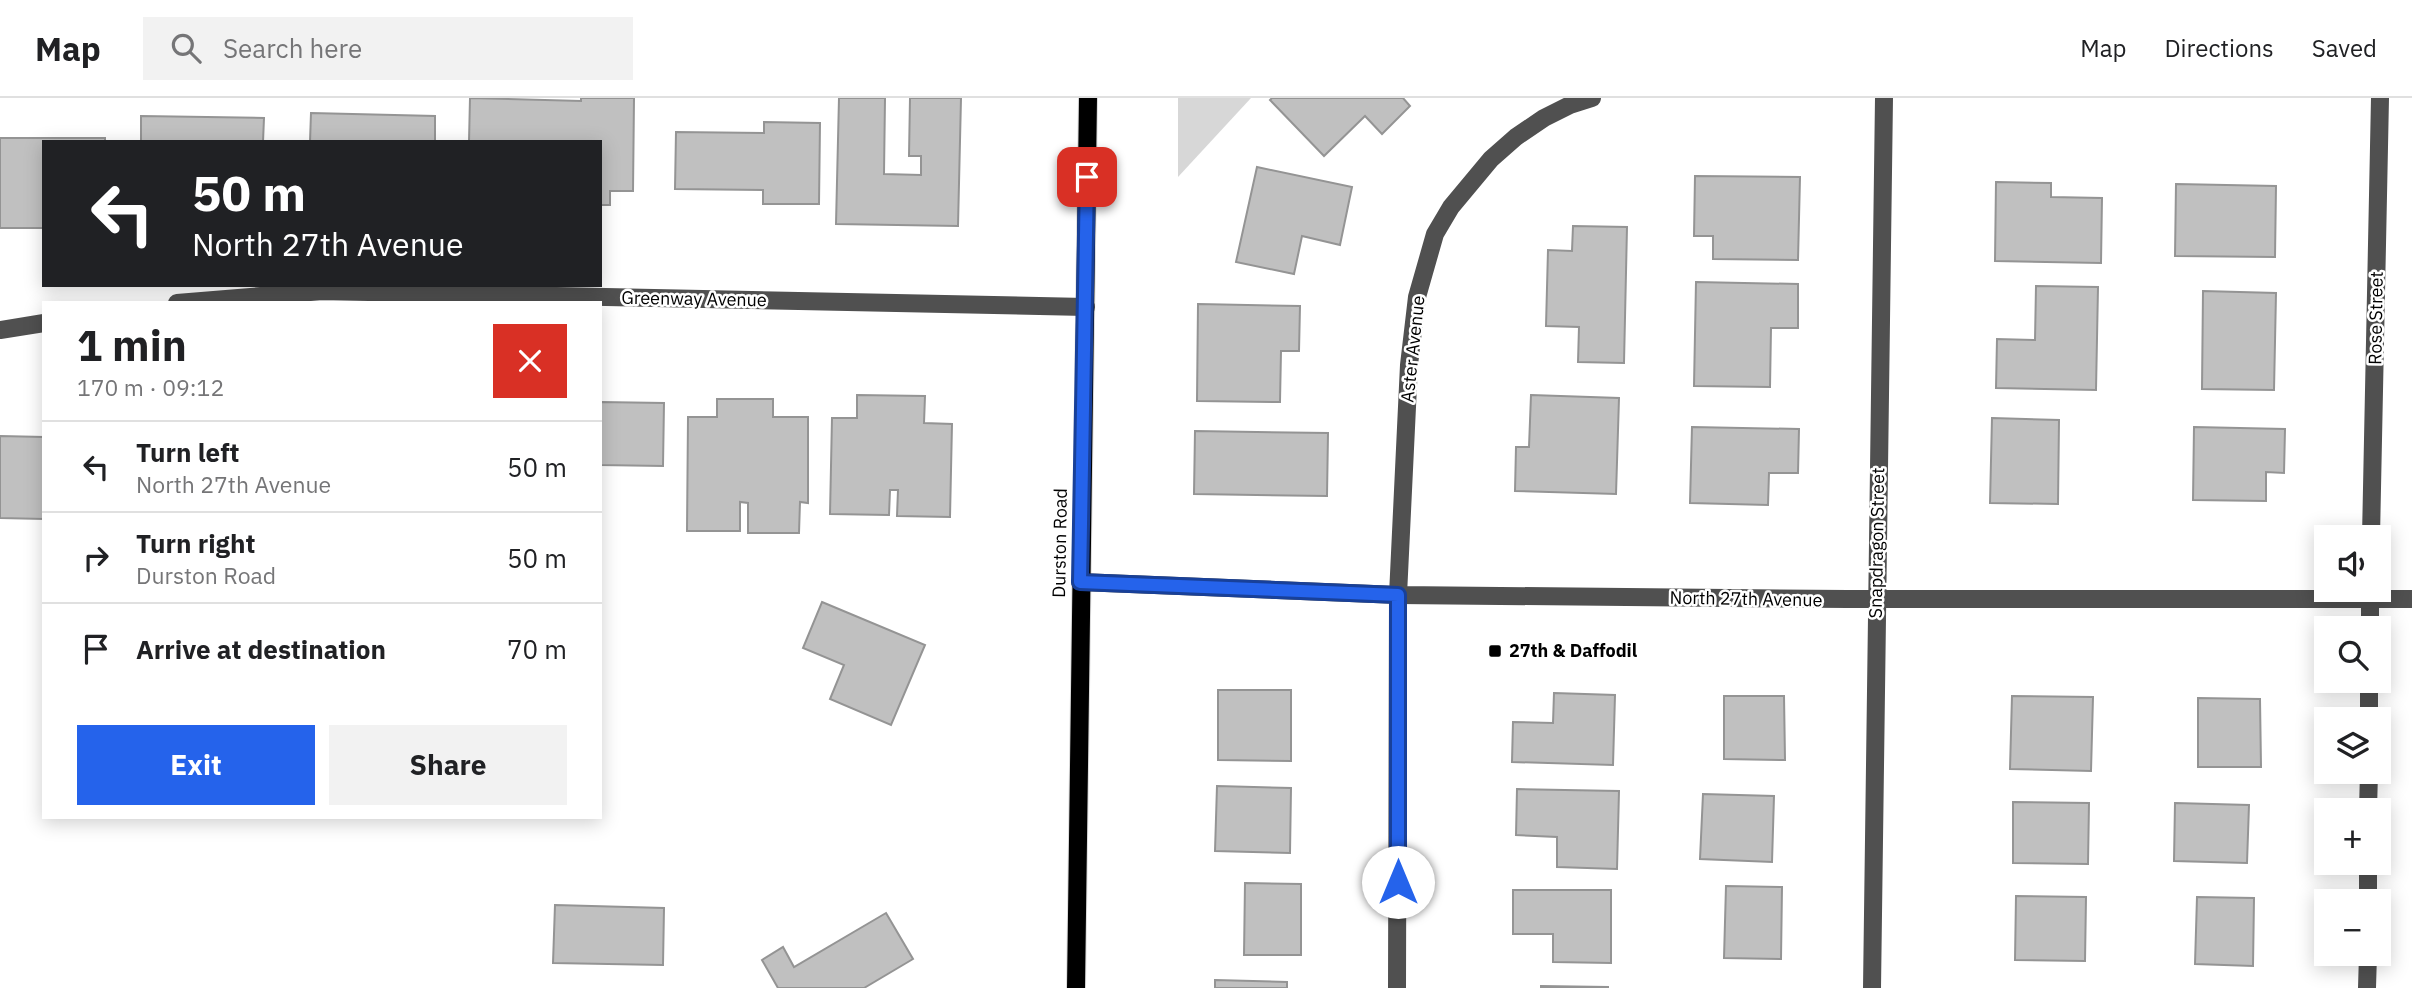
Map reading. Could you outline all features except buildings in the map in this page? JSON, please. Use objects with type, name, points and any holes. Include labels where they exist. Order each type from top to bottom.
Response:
[{"type":"main road","name":"Durston Road","points":[[1076,988],[1088,98]]},
{"type":"street","name":"Aster Avenue","points":[[1397,988],[1398,595],[1409,365],[1417,297],[1436,234],[1451,207],[1491,159],[1516,137],[1544,118],[1570,104],[1592,98]]},
{"type":"street","name":"Snapdragon Street","points":[[1872,988],[1884,98]]},
{"type":"street","name":"Rose Street","points":[[2371,525],[2381,98]]},
{"type":"street","name":"Greenway Avenue","points":[[201,301],[322,291],[1086,307]]},
{"type":"street","points":[[0,330],[42,323]]},
{"type":"street","name":"North 27th Avenue","points":[[1080,582],[1398,595],[1876,600],[2314,595]]},
{"type":"street","name":"North 27th Avenue","points":[[2391,596],[2412,598]]},
{"type":"street","points":[[2367,988],[2368,966]]},
{"type":"shaded area","points":[[1178,98],[1251,98],[1178,177]]},
{"type":"place","name":"27th & Daffodil","points":[[1495,651]]},
{"type":"route","points":[[1087,177],[1080,582],[1398,595],[1398,882]]}]
